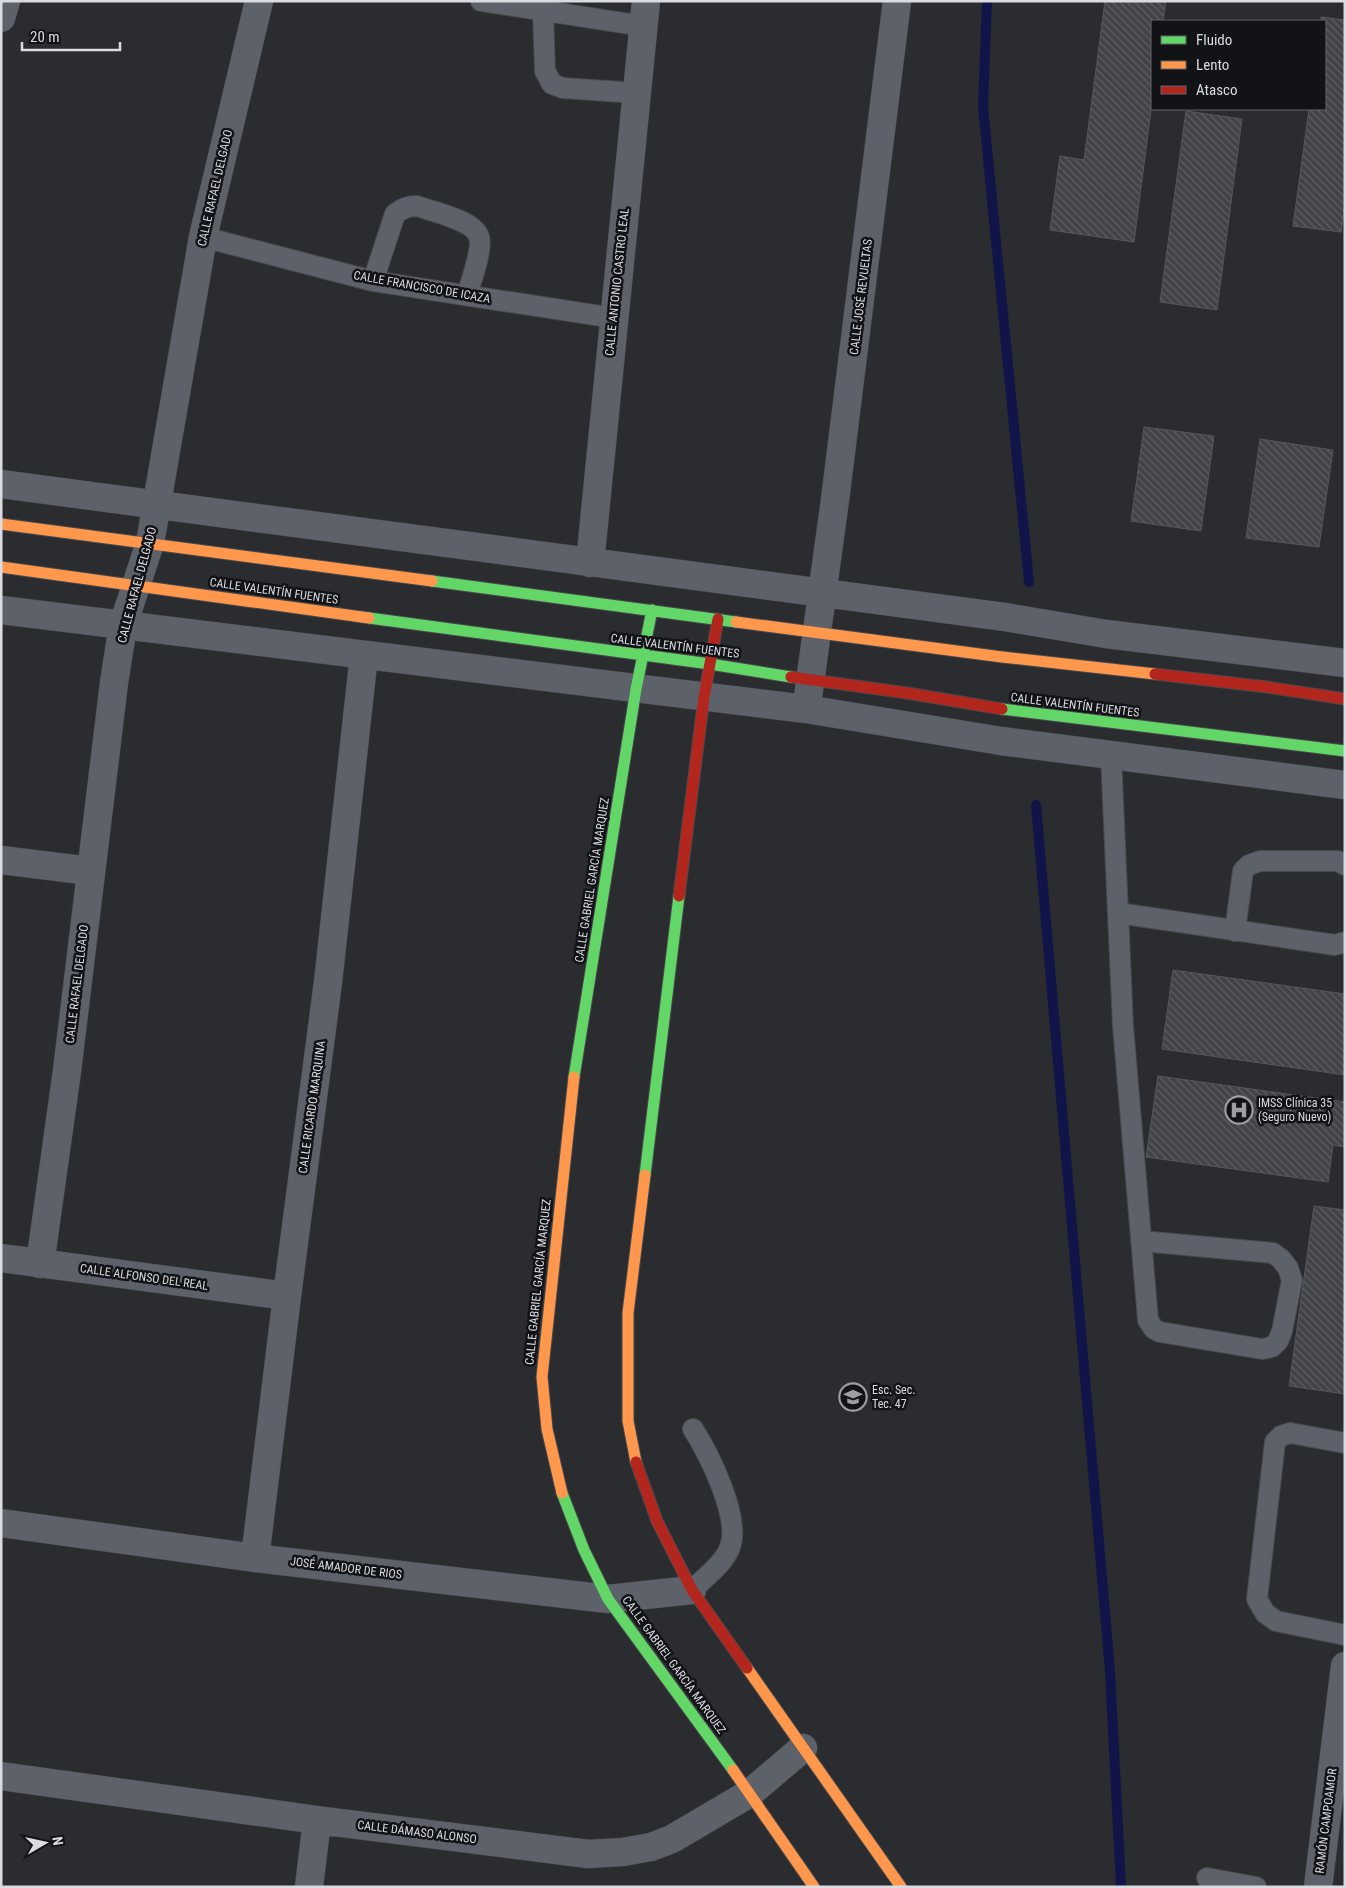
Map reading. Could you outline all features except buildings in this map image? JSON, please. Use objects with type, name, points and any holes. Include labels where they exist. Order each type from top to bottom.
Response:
[{"type":"main road","points":[[1,524],[1002,657],[1267,686],[1345,700]]},
{"type":"main road","name":"CALLE VALENTÍN FUENTES","points":[[1,567],[710,664],[996,708],[1345,752]]},
{"type":"main road","name":"CALLE GABRIEL GARCÍA MARQUEZ","points":[[652,610],[636,689],[575,1068],[542,1377],[547,1429],[559,1485],[584,1550],[608,1599],[750,1793],[814,1887]]},
{"type":"main road","points":[[718,619],[704,697],[628,1313],[628,1421],[638,1470],[657,1521],[692,1590],[901,1887]]},
{"type":"street","points":[[1,18],[6,1]]},
{"type":"street","name":"CALLE RAFAEL DELGADO","points":[[40,1264],[67,1070],[114,683],[124,625],[150,544],[203,236],[259,1]]},
{"type":"street","name":"CALLE JOSÉ REVUELTAS","points":[[806,709],[856,332],[896,1]]},
{"type":"street","name":"CALLE ANTONIO CASTRO LEAL","points":[[590,562],[645,14]]},
{"type":"street","points":[[1,484],[1005,617],[1106,634],[1345,663]]},
{"type":"street","points":[[1,610],[806,709],[1001,741],[1345,785]]},
{"type":"street","name":"CALLE RICARDO MARQUINA","points":[[255,1558],[328,982],[364,655]]},
{"type":"street","points":[[1,860],[90,871]]},
{"type":"street","name":"CALLE ALFONSO DEL REAL","points":[[1,1258],[287,1296]]},
{"type":"street","name":"JOSÉ AMADOR DE RIOS","points":[[1,1523],[255,1558],[608,1599],[692,1590]]},
{"type":"street","name":"RAMÓN CAMPOAMOR","points":[[1318,1887],[1345,1666]]},
{"type":"street","name":"CALLE DÁMASO ALONSO","points":[[1,1776],[317,1820],[588,1854],[623,1852],[652,1847],[672,1839],[750,1793],[804,1748]]},
{"type":"street","points":[[309,1887],[317,1820]]},
{"type":"lane","points":[[481,1],[543,11],[645,14]]},
{"type":"lane","points":[[543,11],[545,71],[552,84],[562,88],[637,93]]},
{"type":"lane","points":[[373,281],[395,214],[411,206],[417,206],[468,224],[476,229],[480,238],[479,246],[467,295]]},
{"type":"lane","name":"CALLE FRANCISCO DE ICAZA","points":[[203,236],[373,281],[614,318]]},
{"type":"lane","points":[[1102,754],[1118,913],[1124,1026],[1141,1241],[1148,1320],[1154,1329],[1160,1332],[1262,1349],[1272,1347],[1278,1341],[1282,1331],[1292,1280],[1288,1268],[1273,1253],[1141,1241]]},
{"type":"lane","points":[[1235,931],[1243,871],[1249,865],[1260,861],[1338,861],[1345,865]]},
{"type":"lane","points":[[1118,913],[1335,945],[1345,942]]},
{"type":"lane","points":[[692,1590],[720,1563],[730,1549],[732,1537],[732,1521],[727,1502],[704,1446],[693,1429]]},
{"type":"lane","points":[[1345,1443],[1290,1433],[1281,1436],[1275,1442],[1257,1599],[1265,1613],[1276,1621],[1345,1635]]},
{"type":"lane","points":[[1206,1878],[1256,1887]]},
{"type":"waterway","points":[[987,1],[983,107],[1029,582]]},
{"type":"waterway","points":[[1036,805],[1110,1671],[1121,1887]]},
{"type":"traffic: fast","points":[[432,581],[736,622]]},
{"type":"traffic: fast","points":[[574,1077],[636,689],[652,610]]},
{"type":"traffic: fast","points":[[369,618],[710,664],[791,677]]},
{"type":"traffic: fast","points":[[1002,709],[1345,751]]},
{"type":"traffic: fast","points":[[645,1175],[679,896]]},
{"type":"traffic: fast","points":[[562,1493],[584,1550],[608,1599],[733,1770]]},
{"type":"traffic: slow","points":[[1,524],[432,581]]},
{"type":"traffic: slow","points":[[1,567],[369,618]]},
{"type":"traffic: slow","points":[[736,622],[1002,657],[1155,674]]},
{"type":"traffic: slow","points":[[562,1493],[547,1429],[542,1377],[574,1077]]},
{"type":"traffic: slow","points":[[636,1462],[628,1421],[628,1313],[645,1175]]},
{"type":"traffic: slow","points":[[747,1668],[901,1887]]},
{"type":"traffic: slow","points":[[733,1770],[814,1887]]},
{"type":"traffic: jam","points":[[679,896],[704,697],[718,619]]},
{"type":"traffic: jam","points":[[1155,674],[1267,687],[1345,699]]},
{"type":"traffic: jam","points":[[791,677],[907,693],[1002,709]]},
{"type":"traffic: jam","points":[[636,1462],[657,1521],[692,1590],[747,1668]]},
{"type":"place","name":"IMSS Clínica 35 (Seguro Nuevo)","points":[[1239,1110]]},
{"type":"place","name":"Esc. Sec. Tec. 47","points":[[853,1397]]}]
